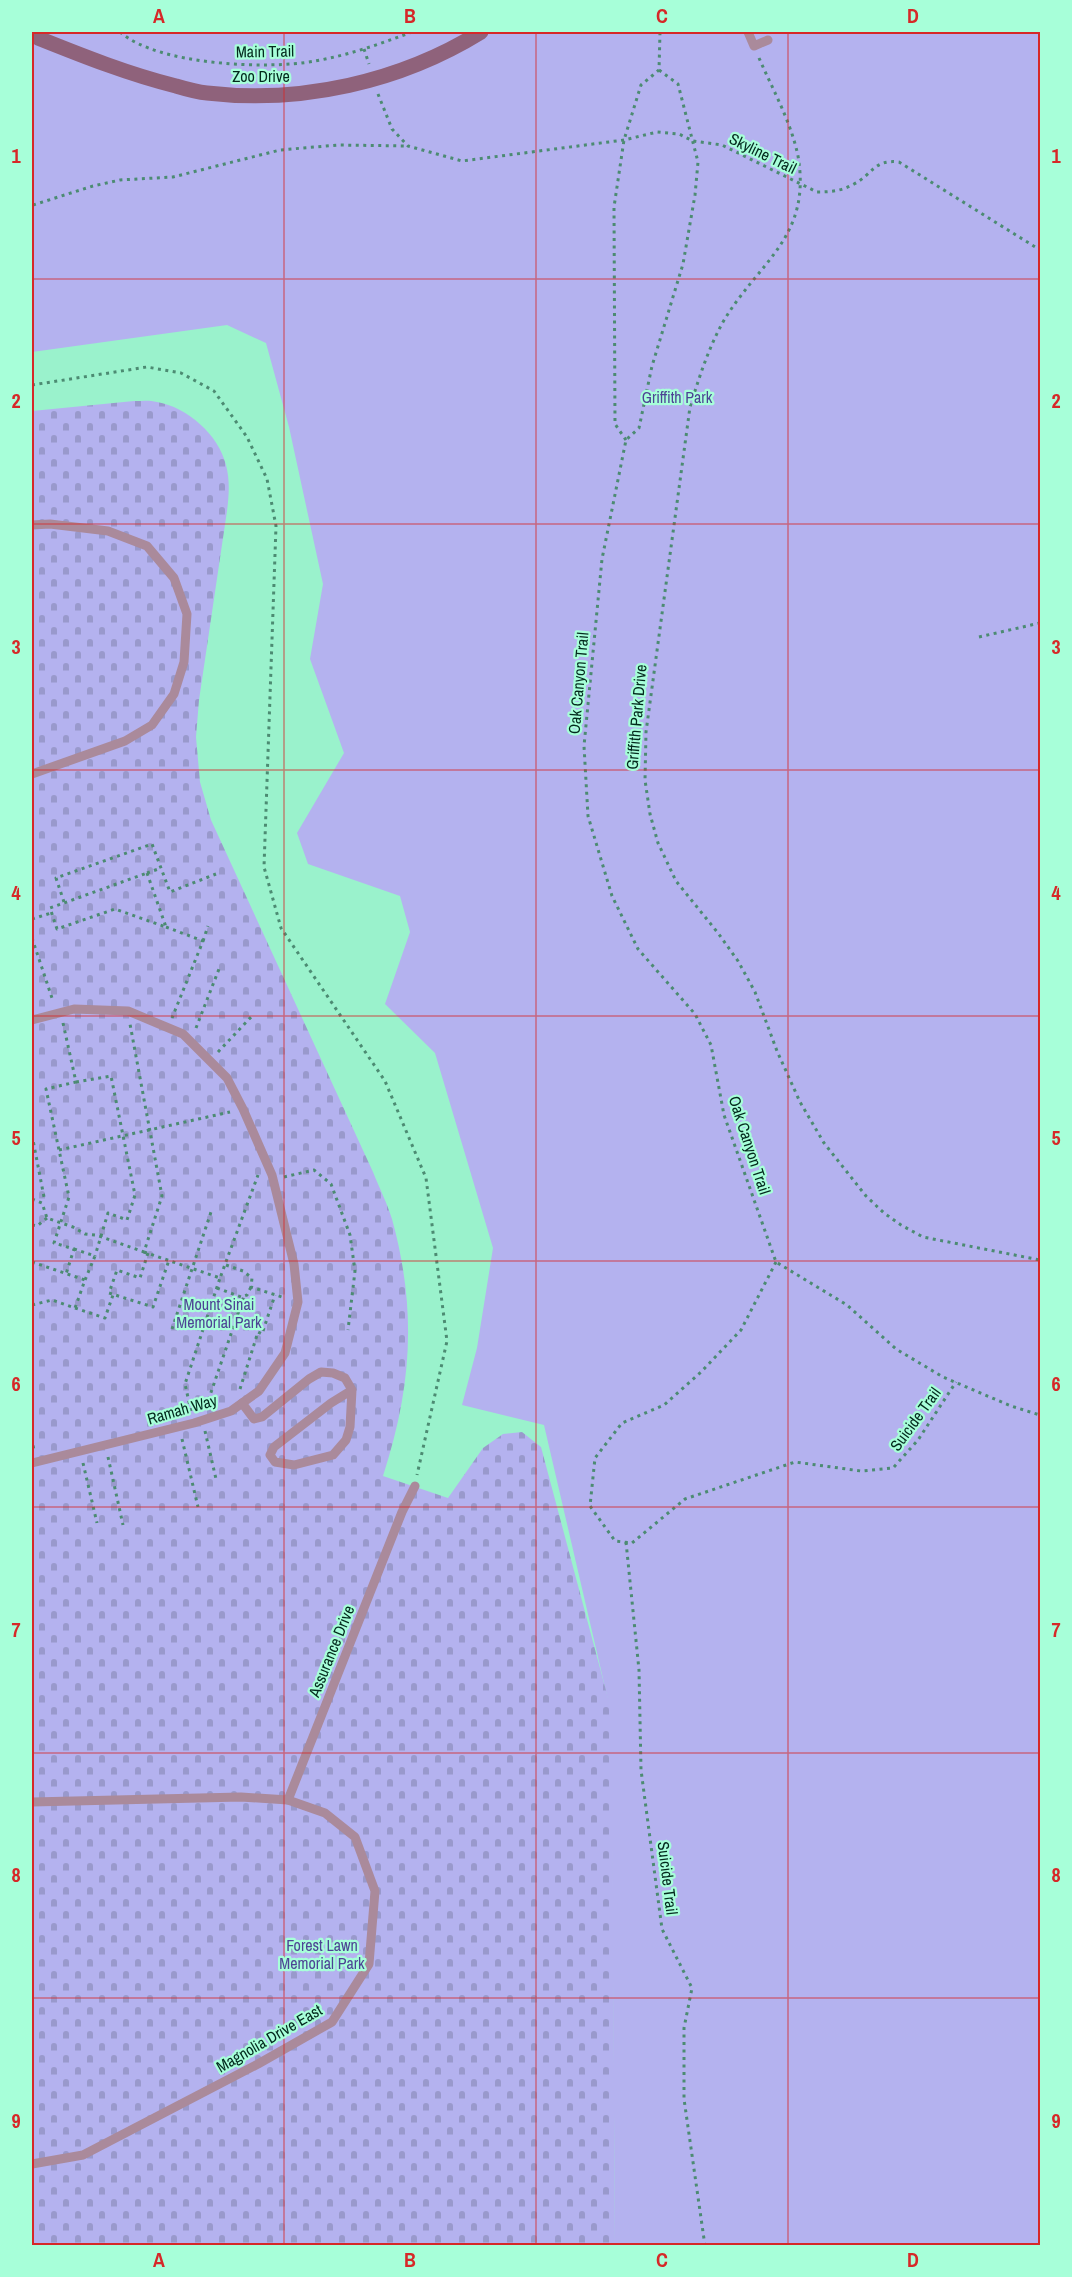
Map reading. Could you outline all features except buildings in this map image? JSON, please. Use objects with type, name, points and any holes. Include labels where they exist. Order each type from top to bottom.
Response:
[{"type":"street","name":"Zoo Drive","points":[[37,40],[146,79],[205,93],[285,96],[353,85],[417,65],[481,32]]},
{"type":"lane","points":[[748,32],[754,46],[768,40]]},
{"type":"lane","points":[[32,525],[50,524],[108,531],[147,546],[174,578],[187,614],[184,662],[174,694],[152,725],[125,741],[32,774]]},
{"type":"lane","name":"Ramah Way","points":[[32,1020],[74,1009],[128,1011],[183,1034],[227,1078],[274,1180],[294,1264],[298,1302],[285,1353],[259,1391],[231,1411],[179,1427],[32,1463]]},
{"type":"lane","points":[[242,1403],[254,1419],[262,1417],[321,1372],[333,1373],[345,1378],[352,1390],[350,1427],[346,1440],[333,1455],[294,1465],[274,1462],[270,1455],[274,1447],[331,1403],[352,1390]]},
{"type":"lane","name":"Assurance Drive","points":[[288,1800],[402,1512],[415,1486]]},
{"type":"lane","name":"Magnolia Drive East","points":[[32,1802],[241,1797],[288,1800],[325,1813],[355,1837],[375,1891],[369,1964],[332,2022],[258,2064],[83,2155],[32,2164]]},
{"type":"path","name":"Main Trail","points":[[120,32],[130,41],[167,54],[218,63],[262,64],[313,62],[364,49],[412,32]]},
{"type":"path","points":[[626,440],[615,424],[614,207],[624,140],[641,85],[659,70],[660,32]]},
{"type":"path","name":"Griffith Park Drive","points":[[754,46],[792,134],[798,158],[800,185],[792,224],[782,245],[739,298],[724,321],[701,371],[690,407],[646,732],[645,780],[650,814],[658,843],[676,881],[738,961],[755,992],[777,1051],[800,1102],[824,1143],[866,1196],[884,1213],[923,1237],[1041,1260]]},
{"type":"path","points":[[364,49],[392,129],[408,146]]},
{"type":"path","name":"Oak Canyon Trail","points":[[659,70],[678,84],[698,162],[695,195],[683,264],[652,366],[639,428],[626,440],[600,571],[584,746],[588,816],[612,896],[638,949],[695,1014],[711,1045],[724,1115],[776,1262]]},
{"type":"path","name":"Skyline Trail","points":[[33,205],[93,186],[120,180],[173,177],[280,150],[338,145],[408,146],[462,161],[624,140],[657,132],[679,134],[693,141],[722,145],[817,192],[834,192],[855,184],[887,160],[899,162],[1041,250]]},
{"type":"path","points":[[32,385],[147,368],[181,373],[214,391],[247,437],[267,479],[276,526],[264,867],[281,927],[385,1081],[426,1178],[447,1341],[415,1486]]},
{"type":"path","points":[[979,637],[1041,623]]},
{"type":"path","points":[[64,902],[56,878],[152,844],[170,892],[216,874]]},
{"type":"path","points":[[161,868],[50,908],[57,929],[115,909],[202,941]]},
{"type":"path","points":[[147,873],[166,927]]},
{"type":"path","points":[[32,919],[51,913]]},
{"type":"path","points":[[168,1027],[208,926]]},
{"type":"path","points":[[32,938],[59,1013],[76,1082]]},
{"type":"path","points":[[190,1041],[219,969]]},
{"type":"path","points":[[128,1011],[162,1196],[140,1278],[117,1270],[109,1293],[153,1307],[169,1260]]},
{"type":"path","points":[[210,1060],[252,1016]]},
{"type":"path","points":[[75,1308],[94,1256],[108,1213],[127,1220],[135,1195],[111,1076],[46,1089],[69,1197],[54,1243],[94,1256]]},
{"type":"path","points":[[58,1150],[243,1109]]},
{"type":"path","points":[[32,1136],[44,1197]]},
{"type":"path","points":[[216,1479],[185,1384],[220,1278],[265,1157]]},
{"type":"path","points":[[274,1180],[314,1170],[331,1184],[350,1235],[355,1271],[348,1330]]},
{"type":"path","points":[[32,1199],[42,1203],[47,1218]]},
{"type":"path","points":[[172,1329],[211,1212]]},
{"type":"path","points":[[47,1218],[85,1234],[220,1278]]},
{"type":"path","points":[[32,1225],[37,1226],[47,1218]]},
{"type":"path","points":[[66,1274],[74,1249]]},
{"type":"path","points":[[32,1262],[85,1280]]},
{"type":"path","points":[[626,1542],[615,1541],[590,1506],[595,1458],[622,1423],[664,1405],[701,1372],[741,1330],[776,1262],[847,1305],[896,1349],[956,1382],[1011,1406],[1041,1415]]},
{"type":"path","points":[[198,1422],[244,1296],[251,1287],[252,1278],[243,1271],[225,1265]]},
{"type":"path","points":[[251,1287],[298,1302]]},
{"type":"path","points":[[217,1288],[241,1297],[244,1296]]},
{"type":"path","points":[[32,1305],[52,1300],[105,1318],[113,1294]]},
{"type":"path","points":[[242,1403],[239,1391],[258,1332],[262,1334],[275,1295]]},
{"type":"path","name":"Suicide Trail","points":[[705,2246],[684,2099],[684,2028],[692,1988],[662,1929],[641,1770],[639,1670],[626,1542],[632,1543],[686,1499],[795,1462],[861,1471],[893,1468],[918,1440],[956,1382]]},
{"type":"path","points":[[179,1427],[198,1508]]},
{"type":"path","points":[[105,1445],[123,1525]]},
{"type":"path","points":[[81,1451],[97,1523]]},
{"type":"green space","name":"Griffith Park","points":[[32,32],[1040,32],[1040,2245],[615,2245],[611,1713],[544,1425],[462,1405],[477,1348],[493,1248],[435,1053],[385,1004],[410,932],[400,896],[308,864],[297,833],[344,753],[310,659],[323,584],[289,427],[266,343],[227,325],[32,352]]},
{"type":"green space","points":[[151,401],[168,405],[190,416],[209,433],[226,465],[229,482],[228,505],[199,700],[196,737],[200,782],[211,820],[373,1172],[392,1219],[405,1285],[408,1348],[400,1411],[383,1476],[448,1498],[483,1448],[503,1434],[522,1432],[541,1447],[612,1713],[615,2245],[32,2246],[32,411]]},
{"type":"park label","name":"Mount Sinai Memorial Park","points":[[219,1313]]},
{"type":"park label","name":"Forest Lawn Memorial Park","points":[[322,1954]]}]
